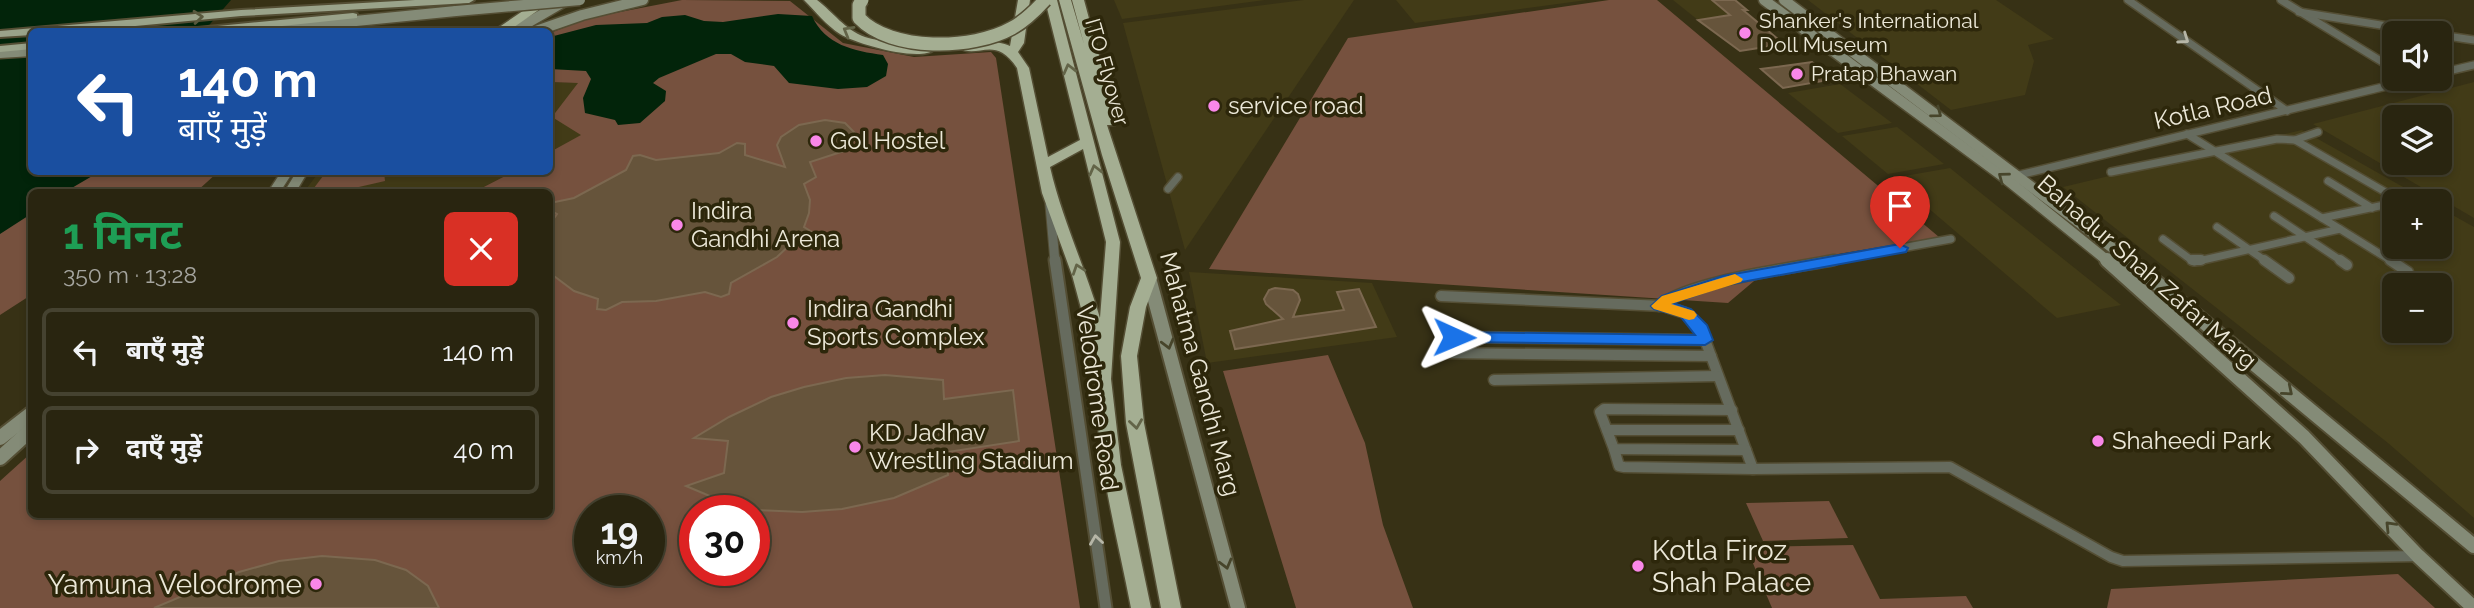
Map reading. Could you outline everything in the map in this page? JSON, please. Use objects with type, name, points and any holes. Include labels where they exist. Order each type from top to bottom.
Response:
[{"type":"highway","points":[[504,28],[547,0]]},
{"type":"highway","points":[[810,0],[843,30],[875,43],[927,50],[991,44],[1006,47],[1012,52],[1023,68],[1049,193],[1080,275],[1103,358]]},
{"type":"highway","points":[[863,0],[859,5],[859,18],[874,34],[909,41],[940,42],[987,37],[1007,31],[1021,23],[1045,0]]},
{"type":"highway","points":[[1012,52],[1018,43],[1024,0]]},
{"type":"highway","name":"ITO Flyover","points":[[1051,0],[1087,138]]},
{"type":"highway","name":"ITO Flyover","points":[[1065,0],[1108,155]]},
{"type":"highway","points":[[1078,0],[1112,130],[1108,155]]},
{"type":"highway","points":[[1042,166],[1087,138],[1114,249],[1103,358],[1112,465],[1141,608]]},
{"type":"highway","name":"Mahatma Gandhi Marg","points":[[1108,155],[1149,278]]},
{"type":"highway","points":[[1149,278],[1138,307],[1129,356],[1135,423],[1171,608]]},
{"type":"main road","points":[[76,28],[241,13],[469,0]]},
{"type":"main road","points":[[281,28],[524,0]]},
{"type":"main road","points":[[519,28],[568,0]]},
{"type":"main road","points":[[227,28],[580,0]]},
{"type":"main road","points":[[545,28],[582,15],[643,0]]},
{"type":"main road","name":"Bahadur Shah Zafar Marg","points":[[1764,0],[2005,178],[2122,273],[2304,438],[2418,556],[2474,608]]},
{"type":"main road","name":"Bahadur Shah Zafar Marg","points":[[1783,0],[2019,175],[2156,281],[2474,546]]},
{"type":"main road","points":[[0,34],[28,32]]},
{"type":"main road","points":[[0,51],[28,48]]},
{"type":"main road","name":"Mahatma Gandhi Marg","points":[[1149,278],[1238,608]]},
{"type":"main road","points":[[0,438],[28,416]]},
{"type":"main road","points":[[0,458],[28,433]]},
{"type":"street","points":[[2128,0],[2287,111]]},
{"type":"street","points":[[2281,0],[2382,62]]},
{"type":"street","points":[[2299,12],[2382,25]]},
{"type":"street","points":[[2452,36],[2474,40]]},
{"type":"street","points":[[2452,70],[2474,65]]},
{"type":"street","name":"Kotla Road","points":[[2019,175],[2382,87]]},
{"type":"street","points":[[2111,172],[2277,139],[2295,140],[2318,132]]},
{"type":"street","points":[[2187,134],[2408,272]]},
{"type":"street","points":[[2295,140],[2382,190]]},
{"type":"street","points":[[1168,189],[1178,177]]},
{"type":"street","points":[[2328,181],[2372,208]]},
{"type":"street","name":"Velodrome Road","points":[[1049,193],[1056,269],[1106,608]]},
{"type":"street","points":[[2322,218],[2382,206]]},
{"type":"street","points":[[2274,216],[2347,265]]},
{"type":"street","points":[[2217,227],[2289,278]]},
{"type":"street","points":[[2163,239],[2194,262],[2340,229]]},
{"type":"street","points":[[1659,306],[1667,299],[1723,281],[1951,239]]},
{"type":"street","points":[[1441,296],[1659,306],[1685,313],[1701,329],[1753,468]]},
{"type":"street","points":[[1454,337],[1705,340]]},
{"type":"street","points":[[1447,354],[1710,356]]},
{"type":"street","points":[[1494,380],[1717,376]]},
{"type":"street","points":[[1732,410],[1604,409],[1600,412],[1619,466],[1950,467],[2111,557],[2123,561],[2418,556]]},
{"type":"street","points":[[1607,430],[1739,430]]},
{"type":"street","points":[[1614,449],[1746,450]]},
{"type":"shaded area","points":[[0,0],[231,0],[207,28],[28,28],[28,175],[94,175],[70,189],[28,189],[28,216],[0,234]]},
{"type":"shaded area","name":"Indira Gandhi Sports Complex","points":[[682,0],[790,1],[843,43],[914,57],[991,52],[996,58],[1080,608],[0,608],[0,481],[28,456],[28,518],[553,518],[553,189],[480,189],[507,175],[553,175],[553,150],[581,135],[553,118],[578,83],[553,82],[553,32],[589,18]]},
{"type":"shaded area","points":[[1114,0],[1265,0],[1122,19]]},
{"type":"shaded area","name":"service road","points":[[1304,0],[1354,0],[1185,250],[1123,23]]},
{"type":"shaded area","points":[[1396,0],[1587,0],[1415,23]]},
{"type":"shaded area","points":[[1609,0],[1657,0],[1939,237],[1773,265],[1728,303],[1209,269],[1348,38]]},
{"type":"shaded area","points":[[1673,0],[1729,0],[1745,12],[1698,20]]},
{"type":"shaded area","points":[[1808,0],[1996,0],[2054,39],[2028,45],[2034,61],[2025,95],[1951,110]]},
{"type":"shaded area","points":[[778,14],[812,16],[824,34],[842,45],[883,55],[888,64],[886,76],[867,87],[838,89],[789,83],[774,66],[745,62],[731,54],[716,54],[659,78],[653,83],[666,91],[665,101],[640,123],[618,125],[615,120],[585,113],[583,98],[591,79],[586,71],[553,69],[553,36],[596,25],[647,23],[662,17],[685,15],[704,21],[723,22]]},
{"type":"shaded area","points":[[553,82],[579,83],[582,135],[553,150]]},
{"type":"shaded area","points":[[2474,82],[2474,218],[2452,205],[2452,189],[2424,189],[2400,175],[2452,175],[2452,105],[2386,105],[2440,91],[2452,91],[2452,88]]},
{"type":"shaded area","points":[[1840,84],[1892,123],[1838,133],[1788,93]]},
{"type":"shaded area","points":[[2382,106],[2382,164],[2313,124]]},
{"type":"shaded area","points":[[1897,127],[1944,164],[1888,174],[1842,136]]},
{"type":"shaded area","points":[[2302,130],[2407,189],[2382,189],[2382,259],[2452,259],[2452,215],[2474,227],[2474,518],[2388,443],[2063,187]]},
{"type":"shaded area","points":[[0,142],[28,168],[28,175],[215,175],[199,189],[28,189],[28,297],[0,315]]},
{"type":"shaded area","points":[[1950,168],[2121,305],[2057,318],[1893,178]]},
{"type":"shaded area","points":[[317,175],[507,175],[480,189],[306,189]]},
{"type":"shaded area","points":[[324,175],[384,175],[385,181],[350,189],[313,189]]},
{"type":"shaded area","points":[[1189,272],[1372,283],[1397,337],[1207,363]]},
{"type":"shaded area","points":[[1328,355],[1365,443],[1383,525],[1413,608],[1296,608],[1223,371]]},
{"type":"shaded area","points":[[1829,501],[1848,538],[1763,541],[1746,503]]},
{"type":"shaded area","points":[[1853,545],[1880,599],[1966,596],[1973,608],[1772,608],[1746,547]]},
{"type":"shaded area","points":[[2398,574],[2435,608],[2107,608],[2111,589]]},
{"type":"building","points":[[1712,0],[1735,0],[1784,44],[1740,51],[1698,20],[1730,15]]},
{"type":"building","name":"Pratap Bhawan","points":[[1812,62],[1834,79],[1783,88],[1761,69]]},
{"type":"building","name":"Indira Gandhi Arena","points":[[825,120],[845,123],[856,134],[852,145],[844,151],[810,162],[816,177],[804,184],[810,200],[804,227],[822,238],[794,241],[777,257],[731,283],[729,294],[721,297],[705,292],[656,301],[622,302],[606,310],[597,309],[598,299],[574,291],[553,275],[553,220],[557,214],[553,212],[553,202],[574,198],[626,170],[633,156],[640,155],[656,160],[719,153],[737,143],[745,144],[745,155],[785,167],[777,145],[781,137],[799,125]]},
{"type":"building","points":[[1359,289],[1376,327],[1235,349],[1230,331],[1283,319],[1264,299],[1269,290],[1293,290],[1298,294],[1300,300],[1293,317],[1344,310],[1337,292]]},
{"type":"building","name":"KD Jadhav Wrestling Stadium","points":[[885,375],[943,380],[944,399],[1013,390],[1019,441],[947,452],[948,475],[894,498],[842,509],[802,512],[770,511],[770,495],[707,495],[686,486],[724,473],[728,441],[694,438],[771,397],[846,378]]},
{"type":"building","name":"Yamuna Velodrome","points":[[322,556],[375,560],[406,570],[428,586],[439,608],[154,608],[239,572],[279,561]]},
{"type":"slow traffic","points":[[1689,315],[1659,306],[1667,299],[1735,279]]},
{"type":"place","name":"Shanker's International Doll Museum","points":[[1745,33]]},
{"type":"place","name":"Pratap Bhawan","points":[[1797,74]]},
{"type":"place","name":"service road","points":[[1214,106]]},
{"type":"place","name":"Gol Hostel","points":[[816,141]]},
{"type":"place","name":"Indira Gandhi Arena","points":[[677,225]]},
{"type":"place","name":"Indira Gandhi Sports Complex","points":[[793,323]]},
{"type":"place","name":"Shaheedi Park","points":[[2098,441]]},
{"type":"place","name":"KD Jadhav Wrestling Stadium","points":[[855,447]]},
{"type":"place","name":"Kotla Firoz Shah Palace","points":[[1638,566]]},
{"type":"place","name":"Yamuna Velodrome","points":[[316,584]]},
{"type":"route","points":[[1454,337],[1705,340],[1695,320],[1685,313],[1659,306],[1667,299],[1723,281],[1900,248]]}]
